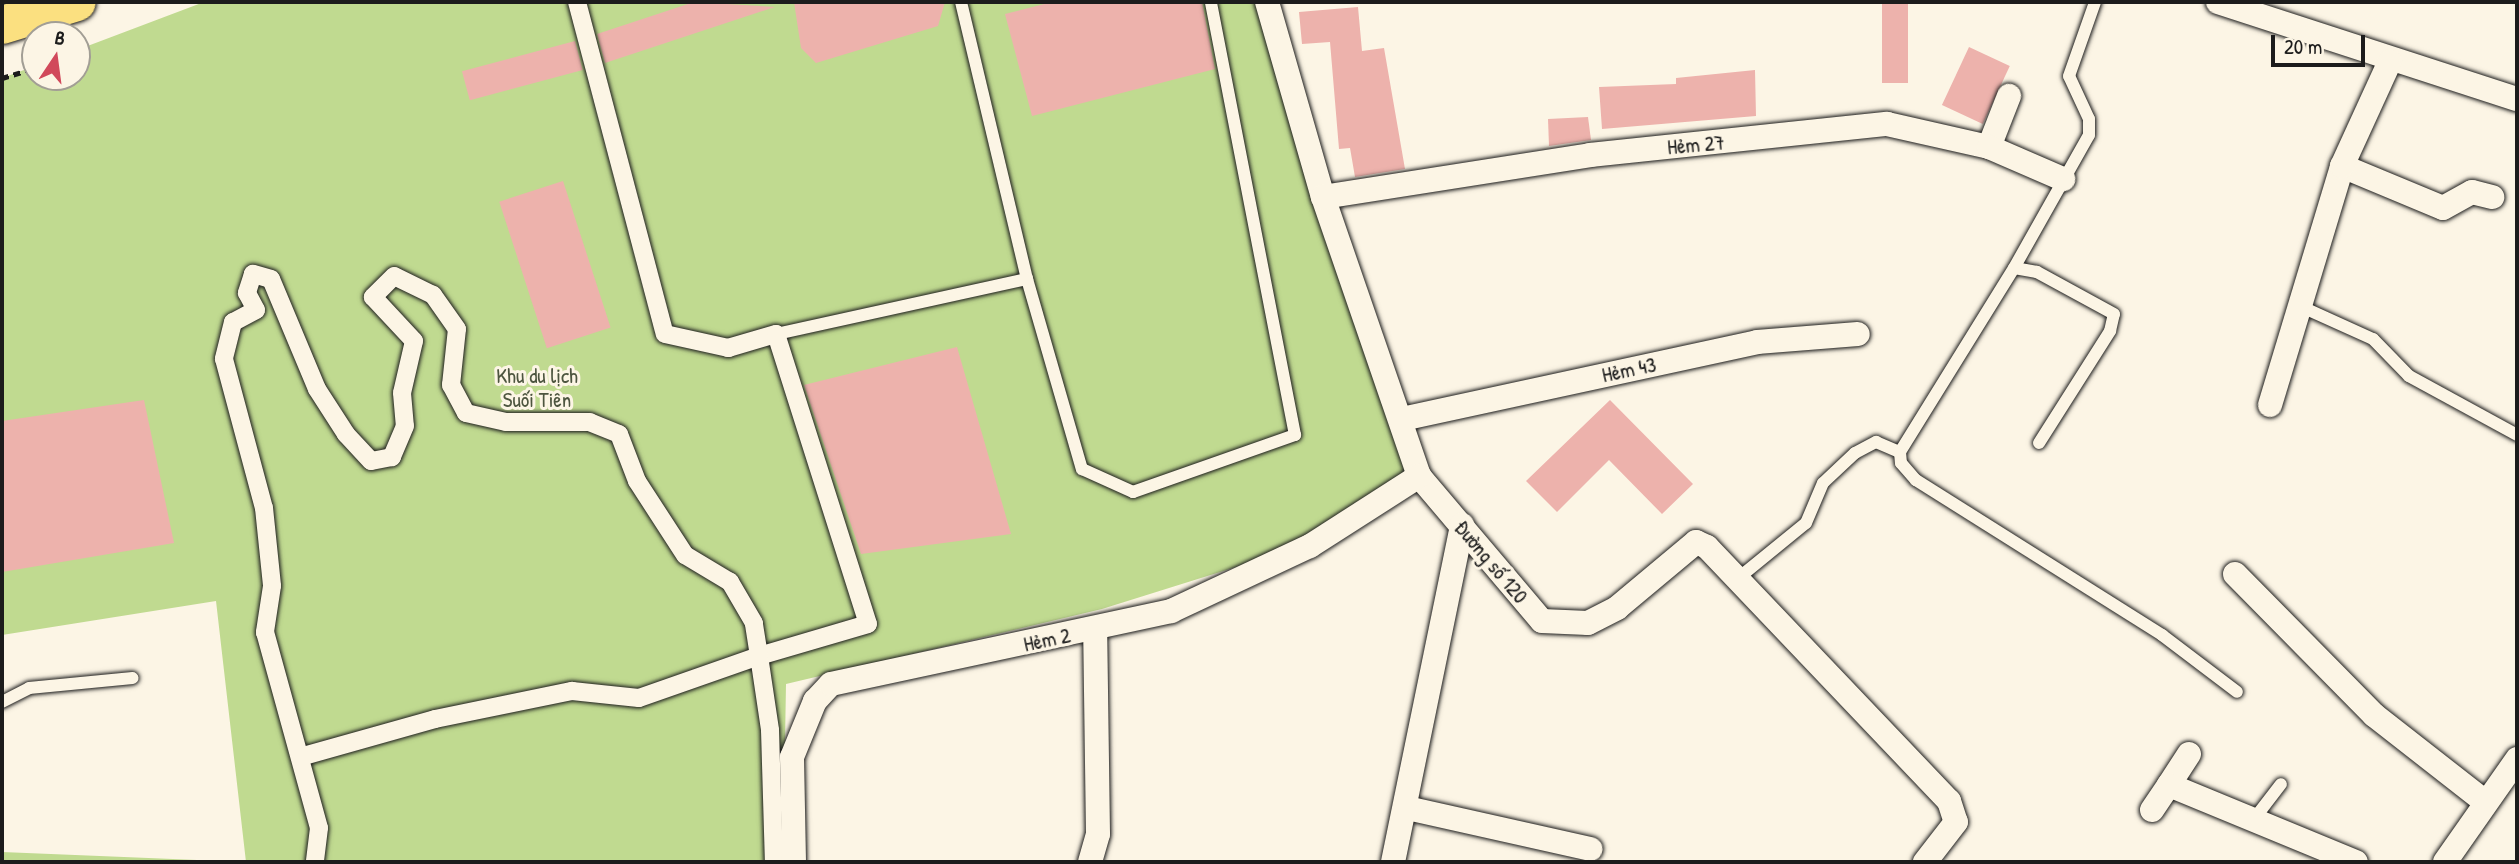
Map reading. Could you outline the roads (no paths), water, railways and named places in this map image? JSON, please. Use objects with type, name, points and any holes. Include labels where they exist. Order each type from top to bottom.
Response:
[{"type":"highway","points":[[2,25],[77,2]]},
{"type":"street","points":[[300,757],[435,719],[572,691],[639,698],[759,656],[868,624],[776,334],[728,348],[665,334],[578,2]]},
{"type":"street","name":"Đường số 120","points":[[1267,2],[1323,197],[1402,419],[1419,475],[1542,621],[1588,623],[1617,608],[1696,542],[1949,801],[1956,822],[1925,862]]},
{"type":"street","points":[[2218,2],[2390,61],[2418,64],[2517,99]]},
{"type":"street","points":[[2270,405],[2302,307],[2342,166],[2390,61]]},
{"type":"street","points":[[1989,147],[2009,96]]},
{"type":"street","name":"Hẻm 27","points":[[1323,197],[1590,155],[1826,128],[1887,124],[1989,147],[2063,179]]},
{"type":"street","points":[[2342,166],[2442,208],[2472,192],[2492,197]]},
{"type":"street","points":[[315,862],[319,828],[265,632],[272,586],[264,508],[224,359],[233,322],[256,310],[247,293],[253,274],[271,279],[317,389],[371,461],[392,457],[405,426],[402,393],[414,341],[373,297],[394,276],[433,295],[457,329],[451,386],[466,413],[506,422],[590,422],[619,434],[637,481],[685,555],[730,582],[754,623],[770,730],[774,862]]},
{"type":"street","name":"Hẻm 43","points":[[1402,419],[1757,342],[1858,334]]},
{"type":"street","name":"Hẻm 2","points":[[794,862],[792,757],[814,701],[831,684],[1095,630],[1171,611],[1310,546],[1419,475]]},
{"type":"street","points":[[1392,862],[1407,808],[1462,525]]},
{"type":"street","points":[[2235,574],[2374,715],[2484,801]]},
{"type":"street","points":[[1090,862],[1098,834],[1095,630]]},
{"type":"street","points":[[2152,810],[2189,754]]},
{"type":"street","points":[[2445,862],[2484,801],[2517,759]]},
{"type":"street","points":[[2169,785],[2251,823],[2311,840],[2356,862]]},
{"type":"street","points":[[1407,808],[1590,849]]},
{"type":"lane","points":[[961,2],[1027,279],[1083,469],[1133,492],[1295,435],[1210,2]]},
{"type":"lane","points":[[1900,452],[2014,268],[2089,135],[2089,118],[2069,76],[2095,2]]},
{"type":"lane","points":[[2014,268],[2037,272],[2114,314],[2110,331],[2039,443]]},
{"type":"lane","points":[[776,334],[1027,279]]},
{"type":"lane","points":[[2302,307],[2374,339],[2409,376],[2517,435]]},
{"type":"lane","points":[[1736,580],[1806,523],[1823,483],[1855,453],[1876,442],[1900,452],[1916,480],[2162,635],[2237,692]]},
{"type":"lane","points":[[2,702],[29,688],[133,678]]},
{"type":"lane","points":[[2251,823],[2281,784]]},
{"type":"park label","name":"Khu du lịch Suối Tiên","points":[[537,388]]}]
